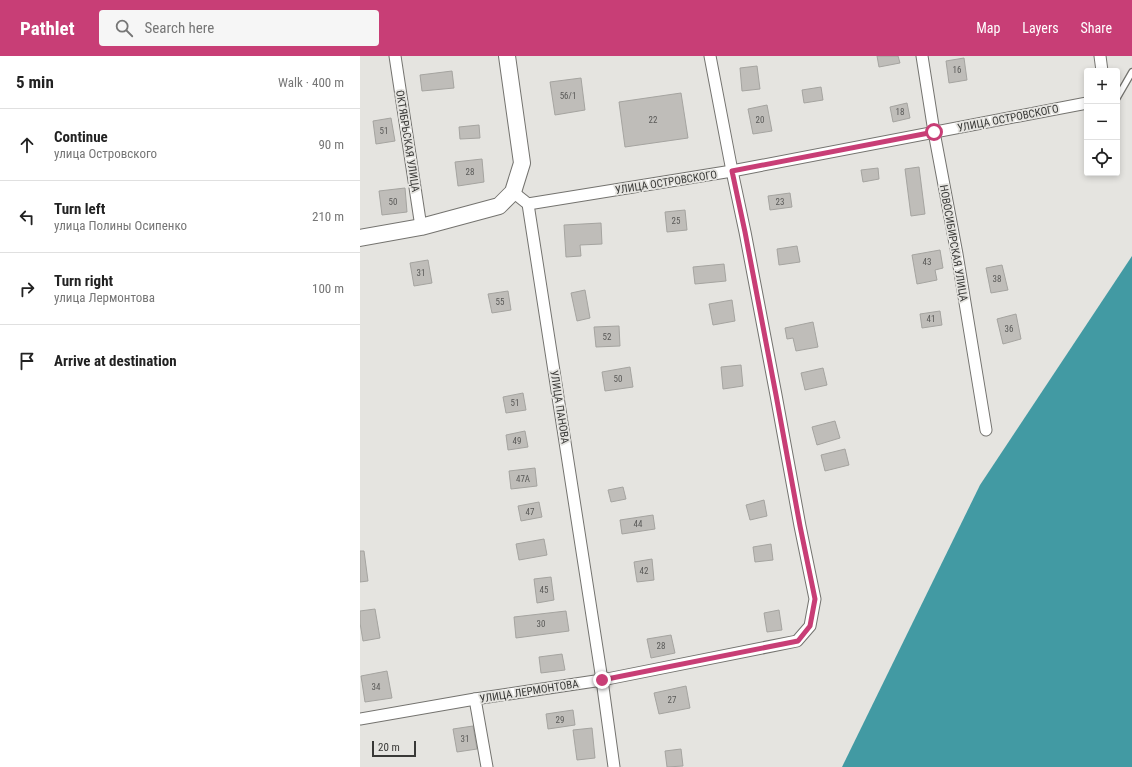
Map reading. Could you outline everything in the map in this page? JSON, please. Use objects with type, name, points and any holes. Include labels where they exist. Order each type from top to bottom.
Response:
[{"type":"main road","points":[[360,238],[421,227],[499,206],[513,192],[522,163],[507,56]]},
{"type":"street","name":"ОКТЯБРЬСКАЯ УЛИЦА","points":[[396,56],[421,227]]},
{"type":"street","points":[[710,56],[732,171]]},
{"type":"street","name":"НОВОСИБИРСКАЯ УЛИЦА","points":[[922,56],[986,430]]},
{"type":"street","points":[[1100,56],[1102,68]]},
{"type":"street","name":"УЛИЦА ОСТРОВСКОГО","points":[[528,204],[732,171],[1084,104]]},
{"type":"street","name":"УЛИЦА ЛЕРМОНТОВА","points":[[360,719],[475,699],[602,680],[798,641],[810,626],[815,599],[732,171]]},
{"type":"street","points":[[513,192],[528,204]]},
{"type":"street","name":"УЛИЦА ПАНОВА","points":[[528,204],[602,680],[614,767]]},
{"type":"street","points":[[475,699],[487,767]]},
{"type":"lane","points":[[1120,93],[1132,72]]},
{"type":"water","points":[[1132,256],[1132,767],[842,767],[980,485]]},
{"type":"building","points":[[877,56],[898,56],[900,63],[879,67]]},
{"type":"building","points":[[964,58],[967,80],[949,83],[946,61]]},
{"type":"building","points":[[757,66],[760,89],[742,91],[740,68]]},
{"type":"building","points":[[452,71],[454,88],[422,91],[420,75]]},
{"type":"building","points":[[581,78],[585,110],[555,115],[550,82]]},
{"type":"building","points":[[821,87],[823,100],[804,103],[802,90]]},
{"type":"building","points":[[681,93],[688,138],[625,147],[619,102]]},
{"type":"building","points":[[907,103],[910,118],[893,122],[890,107]]},
{"type":"building","points":[[767,105],[772,131],[753,134],[748,109]]},
{"type":"building","points":[[391,118],[395,141],[376,144],[373,121]]},
{"type":"building","points":[[479,125],[480,138],[460,139],[459,127]]},
{"type":"building","points":[[482,159],[484,182],[458,186],[455,162]]},
{"type":"building","points":[[919,167],[925,214],[911,216],[905,169]]},
{"type":"building","points":[[878,168],[879,179],[863,182],[861,170]]},
{"type":"building","points":[[405,188],[407,212],[382,215],[379,191]]},
{"type":"building","points":[[790,193],[792,207],[770,210],[768,196]]},
{"type":"building","points":[[685,210],[687,230],[667,232],[665,212]]},
{"type":"building","points":[[601,223],[602,244],[580,245],[581,256],[566,257],[564,225]]},
{"type":"building","points":[[797,246],[800,262],[779,265],[777,249]]},
{"type":"building","points":[[940,250],[943,268],[935,270],[937,280],[917,284],[912,255]]},
{"type":"building","points":[[428,260],[432,283],[414,286],[410,263]]},
{"type":"building","points":[[724,264],[726,281],[695,284],[693,267]]},
{"type":"building","points":[[1002,265],[1008,290],[991,293],[986,268]]},
{"type":"building","points":[[585,290],[590,318],[577,321],[571,293]]},
{"type":"building","points":[[508,291],[511,310],[492,313],[488,294]]},
{"type":"building","points":[[732,300],[735,321],[713,325],[709,304]]},
{"type":"building","points":[[940,311],[942,325],[922,328],[920,314]]},
{"type":"building","points":[[1016,314],[1021,339],[1003,344],[997,319]]},
{"type":"building","points":[[813,322],[818,347],[796,351],[793,338],[787,339],[785,328]]},
{"type":"building","points":[[619,326],[620,346],[596,347],[594,327]]},
{"type":"building","points":[[741,365],[743,386],[723,389],[721,367]]},
{"type":"building","points":[[630,367],[633,387],[605,391],[602,372]]},
{"type":"building","points":[[823,368],[827,385],[805,390],[801,373]]},
{"type":"building","points":[[523,393],[526,410],[506,413],[503,397]]},
{"type":"building","points":[[835,421],[840,438],[817,445],[812,427]]},
{"type":"building","points":[[525,431],[528,447],[508,450],[506,435]]},
{"type":"building","points":[[845,449],[849,465],[825,471],[821,455]]},
{"type":"building","points":[[535,468],[537,486],[511,489],[509,471]]},
{"type":"building","points":[[623,487],[626,499],[611,502],[608,490]]},
{"type":"building","points":[[764,500],[767,516],[750,520],[746,505]]},
{"type":"building","points":[[539,502],[542,517],[521,521],[518,506]]},
{"type":"building","points":[[653,515],[655,529],[622,534],[620,520]]},
{"type":"building","points":[[544,539],[547,555],[519,560],[516,544]]},
{"type":"building","points":[[771,544],[773,560],[755,562],[753,547]]},
{"type":"building","points":[[360,551],[364,551],[368,581],[360,582]]},
{"type":"building","points":[[652,559],[654,580],[637,582],[634,562]]},
{"type":"building","points":[[551,577],[554,600],[537,603],[534,579]]},
{"type":"building","points":[[375,609],[380,638],[363,641],[360,611]]},
{"type":"building","points":[[779,610],[782,630],[767,632],[764,613]]},
{"type":"building","points":[[566,611],[569,631],[516,638],[514,617]]},
{"type":"building","points":[[671,635],[675,653],[651,658],[647,639]]},
{"type":"building","points":[[562,654],[565,670],[541,673],[539,657]]},
{"type":"building","points":[[387,671],[392,698],[365,702],[361,676]]},
{"type":"building","points":[[686,686],[690,708],[659,714],[654,693]]},
{"type":"building","points":[[573,710],[575,725],[548,729],[546,714]]},
{"type":"building","points":[[473,726],[477,749],[457,752],[453,729]]},
{"type":"building","points":[[592,728],[595,758],[577,760],[573,730]]},
{"type":"building","points":[[681,749],[683,766],[667,767],[665,751]]},
{"type":"route","points":[[602,680],[798,641],[810,626],[815,599],[732,171],[934,132]]}]
